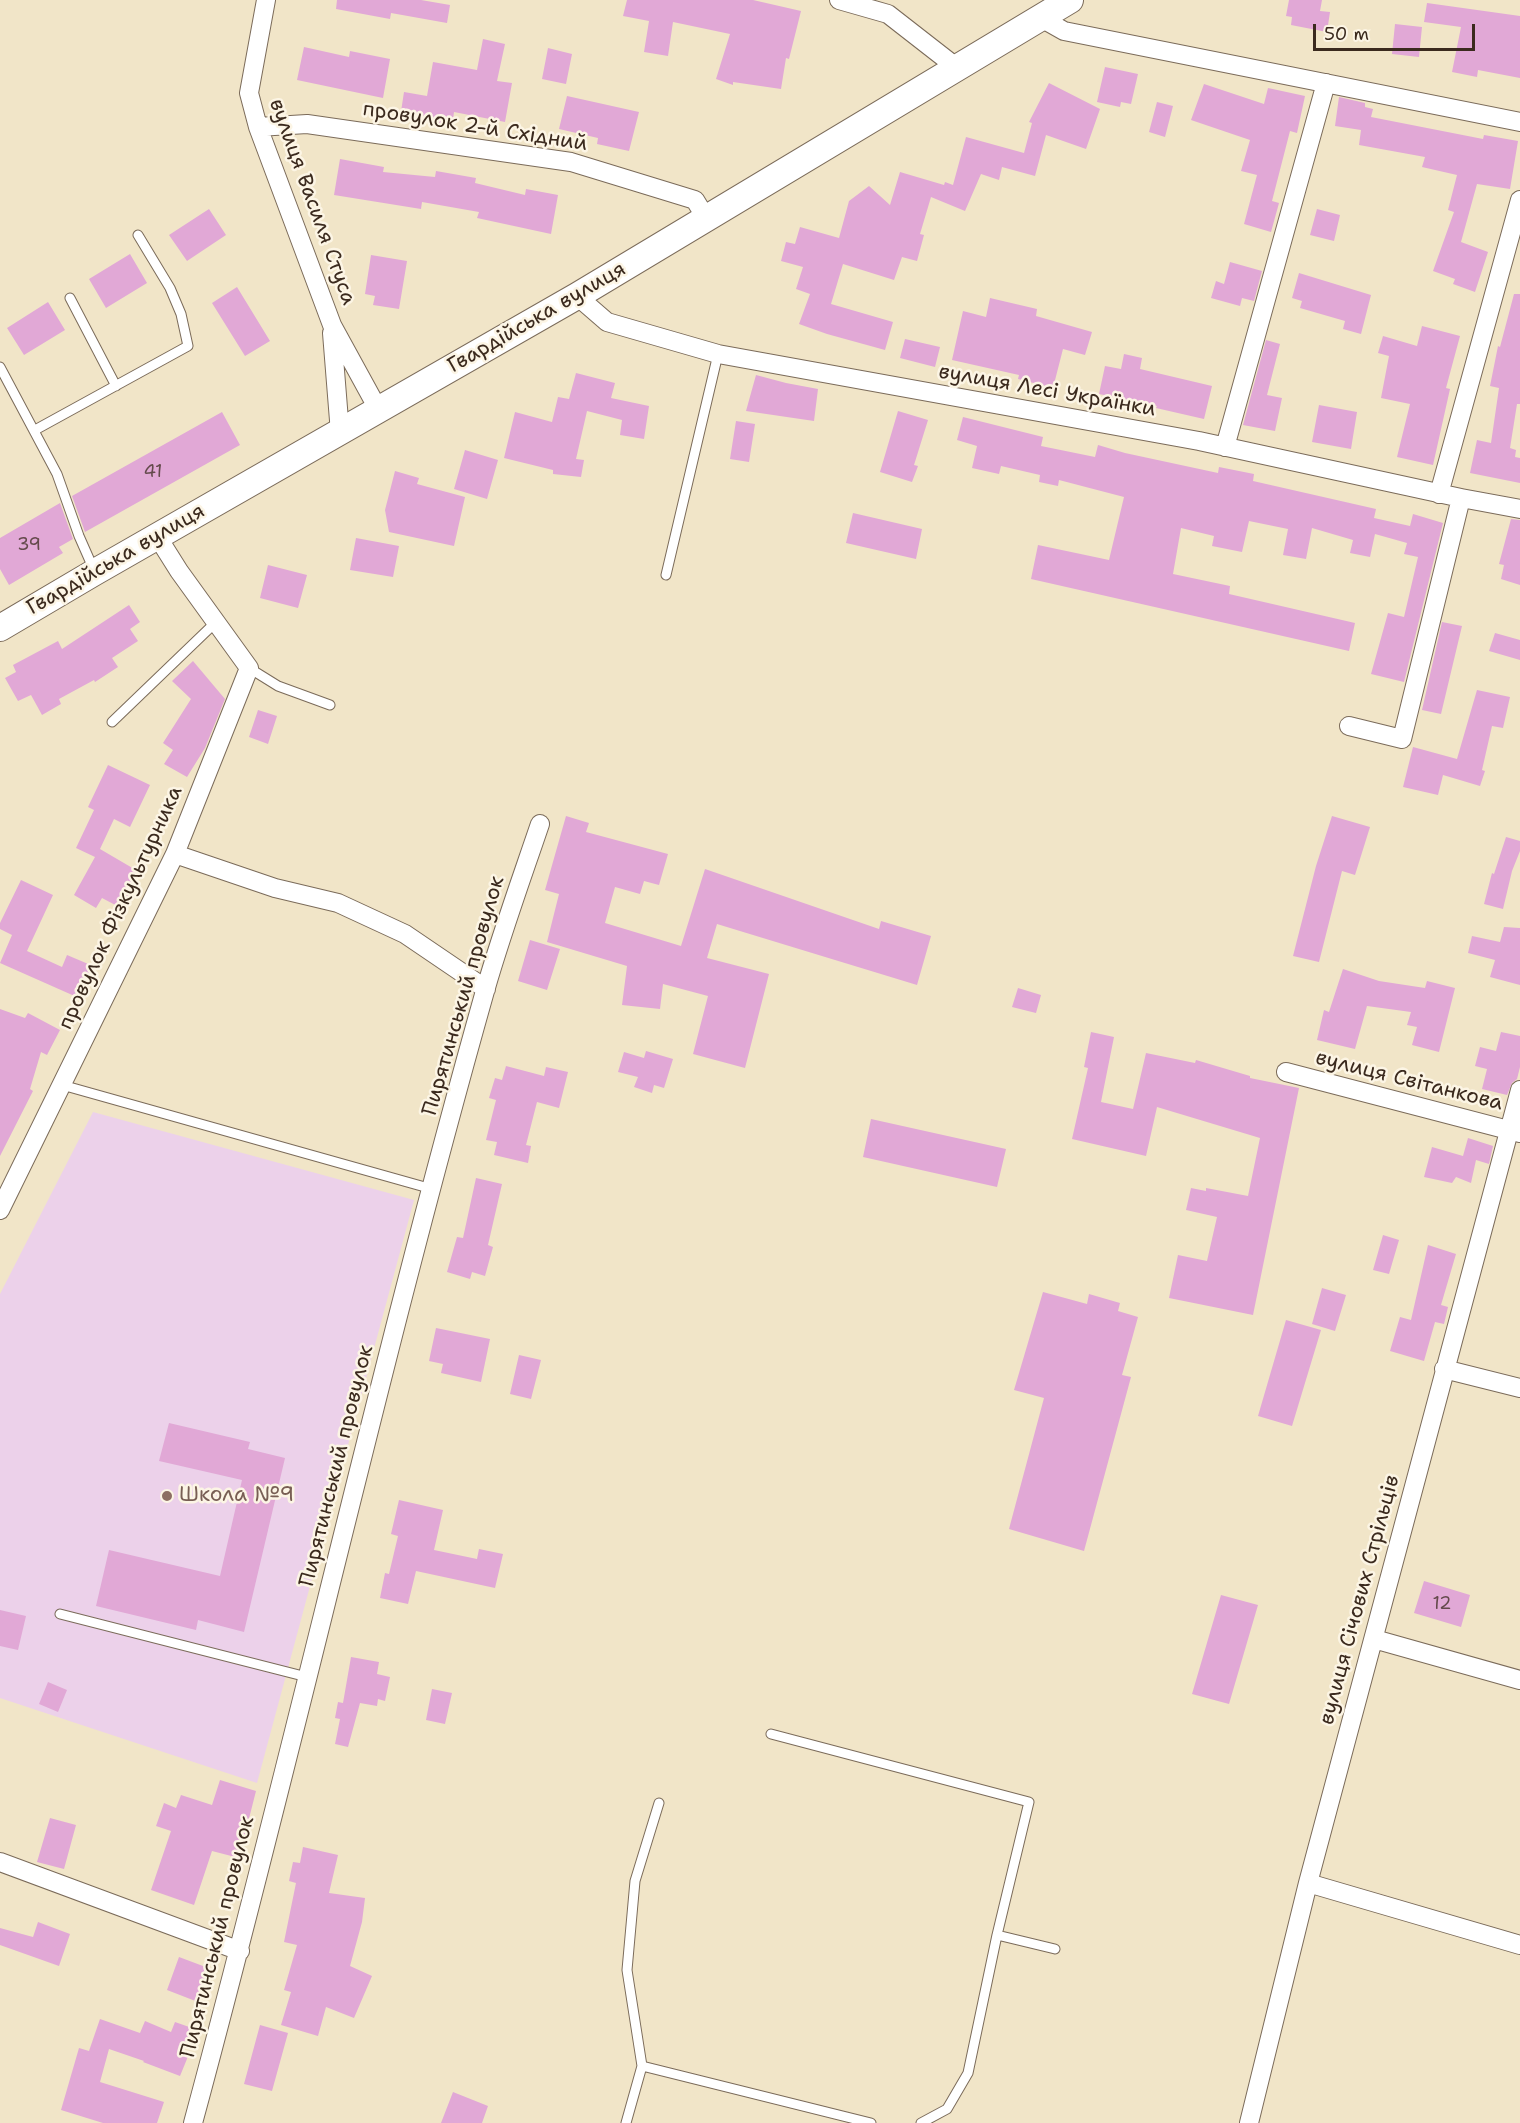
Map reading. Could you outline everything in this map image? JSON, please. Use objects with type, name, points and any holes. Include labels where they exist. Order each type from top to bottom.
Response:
[{"type":"main road","name":"Гвардійська вулиця","points":[[0,628],[577,296],[1070,0]]},
{"type":"street","name":"вулиця Василя Стуса","points":[[266,0],[249,93],[258,127],[332,325],[378,409]]},
{"type":"street","points":[[838,0],[888,14],[956,67]]},
{"type":"street","points":[[1041,18],[1064,31],[1520,122]]},
{"type":"street","points":[[1225,447],[1326,83]]},
{"type":"street","name":"провулок 2-й Східний","points":[[258,127],[307,124],[571,162],[695,200],[706,218]]},
{"type":"street","points":[[1439,494],[1520,200]]},
{"type":"street","name":"вулиця Лесі Українки","points":[[577,296],[607,322],[718,354],[1225,447],[1439,494],[1520,509]]},
{"type":"street","points":[[332,325],[340,433]]},
{"type":"street","points":[[1349,726],[1402,740],[1461,498]]},
{"type":"street","points":[[157,536],[178,571],[249,668]]},
{"type":"street","name":"провулок Фізкультурника","points":[[0,1210],[175,854],[249,668]]},
{"type":"street","name":"Пирятинський провулок","points":[[193,2123],[240,1951],[364,1444],[432,1189],[486,989],[540,824]]},
{"type":"street","points":[[175,854],[275,888],[338,903],[405,934],[486,989]]},
{"type":"street","name":"вулиця Світанкова","points":[[1286,1072],[1515,1131]]},
{"type":"street","name":"вулиця Січових Стрільців","points":[[1248,2123],[1308,1883],[1444,1369],[1515,1131],[1520,1090]]},
{"type":"street","points":[[1444,1369],[1520,1388]]},
{"type":"street","points":[[1374,1640],[1520,1680]]},
{"type":"street","points":[[0,1862],[240,1951]]},
{"type":"street","points":[[1308,1883],[1520,1945]]},
{"type":"lane","points":[[35,430],[188,346],[181,314],[170,288],[138,235]]},
{"type":"lane","points":[[70,297],[116,386]]},
{"type":"lane","points":[[666,575],[718,354]]},
{"type":"lane","points":[[0,367],[57,474],[79,536],[95,572]]},
{"type":"lane","points":[[112,722],[216,622]]},
{"type":"lane","points":[[249,668],[278,686],[330,705]]},
{"type":"lane","points":[[62,1085],[432,1189]]},
{"type":"lane","points":[[60,1614],[307,1677]]},
{"type":"lane","points":[[771,1734],[1029,1802],[997,1935],[968,2073],[947,2109],[921,2123]]},
{"type":"lane","points":[[626,2123],[642,2066],[627,1970],[635,1881],[660,1803]]},
{"type":"lane","points":[[997,1935],[1055,1949]]},
{"type":"lane","points":[[642,2066],[871,2123]]},
{"type":"shaded area","name":"Школа №9","points":[[93,1112],[414,1200],[257,1783],[0,1698],[0,1294]]},
{"type":"building","points":[[337,0],[421,0],[450,5],[447,23],[391,13],[390,19],[336,9]]},
{"type":"building","points":[[627,0],[753,0],[801,11],[789,59],[786,58],[781,89],[733,82],[733,85],[716,79],[730,34],[673,22],[668,56],[644,52],[649,21],[623,16]]},
{"type":"building","points":[[1289,0],[1322,0],[1320,11],[1330,12],[1327,32],[1291,25],[1292,17],[1286,16]]},
{"type":"building","points":[[1427,3],[1520,16],[1520,78],[1478,70],[1477,77],[1452,72],[1461,27],[1424,22]]},
{"type":"building","points":[[1395,24],[1422,27],[1419,57],[1392,54]]},
{"type":"building","points":[[483,39],[505,44],[497,81],[512,83],[505,122],[454,112],[452,127],[400,118],[404,92],[427,96],[433,62],[477,70]]},
{"type":"building","points":[[304,47],[349,57],[350,51],[390,59],[383,98],[297,80]]},
{"type":"building","points":[[548,48],[572,54],[566,84],[542,79]]},
{"type":"building","points":[[1105,67],[1138,74],[1131,104],[1121,102],[1120,107],[1097,102]]},
{"type":"building","points":[[1049,83],[1100,109],[1086,149],[1046,135],[1035,176],[1002,167],[999,180],[981,174],[965,211],[931,197],[920,234],[924,235],[917,261],[902,257],[894,280],[843,264],[831,304],[893,322],[885,350],[799,324],[810,294],[796,289],[803,267],[781,261],[786,242],[795,244],[800,227],[839,238],[849,201],[869,186],[890,205],[900,172],[944,185],[945,182],[953,185],[966,137],[1024,153],[1032,123],[1029,122]]},
{"type":"building","points":[[1204,84],[1264,104],[1268,88],[1305,96],[1297,133],[1290,131],[1272,201],[1279,203],[1271,232],[1244,224],[1257,175],[1241,171],[1250,140],[1191,120]]},
{"type":"building","points":[[567,96],[639,112],[629,151],[597,144],[598,138],[559,129]]},
{"type":"building","points":[[1339,97],[1365,103],[1365,107],[1373,109],[1371,117],[1483,139],[1484,135],[1518,141],[1510,189],[1477,184],[1461,242],[1488,252],[1475,292],[1453,284],[1455,279],[1433,271],[1454,212],[1448,210],[1457,175],[1422,167],[1425,157],[1359,145],[1361,130],[1335,126]]},
{"type":"building","points":[[1157,102],[1173,106],[1165,137],[1149,132]]},
{"type":"building","points":[[340,159],[384,167],[383,172],[435,177],[436,171],[476,178],[475,183],[525,195],[526,189],[558,195],[551,234],[477,218],[479,212],[422,202],[421,209],[334,195]]},
{"type":"building","points":[[209,209],[226,235],[187,261],[169,235]]},
{"type":"building","points":[[1317,209],[1340,215],[1334,241],[1310,235]]},
{"type":"building","points":[[130,254],[147,283],[106,308],[89,279]]},
{"type":"building","points":[[371,255],[407,261],[399,309],[373,305],[375,296],[365,294]]},
{"type":"building","points":[[1230,262],[1262,271],[1254,301],[1242,298],[1240,306],[1211,298],[1216,281],[1224,284]]},
{"type":"building","points":[[1299,273],[1371,295],[1361,334],[1343,329],[1345,321],[1300,308],[1302,301],[1292,298]]},
{"type":"building","points":[[237,287],[270,341],[245,356],[212,303]]},
{"type":"building","points":[[1514,294],[1520,294],[1520,404],[1517,404],[1510,448],[1516,450],[1515,457],[1520,458],[1520,483],[1470,473],[1477,440],[1491,443],[1499,388],[1490,386],[1498,346],[1500,347]]},
{"type":"building","points":[[990,298],[1037,309],[1036,316],[1092,332],[1085,355],[1063,349],[1053,388],[1018,379],[1019,375],[952,360],[963,311],[986,317]]},
{"type":"building","points":[[48,302],[65,330],[24,355],[7,328]]},
{"type":"building","points":[[1422,326],[1460,336],[1446,388],[1450,389],[1433,465],[1397,457],[1410,404],[1381,398],[1389,356],[1378,353],[1383,336],[1417,346]]},
{"type":"building","points":[[905,339],[940,347],[935,367],[900,358]]},
{"type":"building","points":[[1266,340],[1280,344],[1267,395],[1282,398],[1275,431],[1243,425]]},
{"type":"building","points":[[1124,354],[1142,358],[1140,369],[1212,386],[1204,419],[1099,394],[1105,366],[1121,369]]},
{"type":"building","points":[[576,373],[615,383],[611,398],[649,406],[644,439],[620,435],[622,420],[587,411],[576,459],[584,460],[581,477],[553,474],[553,470],[504,458],[515,412],[552,422],[558,397],[569,399]]},
{"type":"building","points":[[756,375],[818,389],[814,421],[746,411]]},
{"type":"building","points":[[1319,405],[1357,412],[1351,449],[1312,442]]},
{"type":"building","points":[[898,411],[928,420],[914,465],[918,466],[912,482],[880,472]]},
{"type":"building","points":[[222,412],[240,445],[85,532],[72,496]]},
{"type":"building","points":[[963,417],[1043,437],[1041,446],[1095,457],[1098,445],[1218,473],[1219,467],[1254,474],[1253,481],[1376,509],[1374,518],[1410,526],[1413,514],[1443,523],[1404,682],[1371,674],[1388,613],[1404,617],[1418,557],[1404,554],[1407,543],[1375,534],[1370,557],[1350,553],[1353,540],[1312,528],[1306,559],[1283,555],[1288,529],[1249,521],[1242,552],[1212,546],[1214,536],[1181,528],[1173,574],[1230,586],[1229,594],[1355,623],[1349,651],[1031,579],[1038,545],[1109,560],[1124,497],[1059,480],[1058,486],[1039,482],[1040,475],[1001,466],[999,474],[972,468],[977,446],[957,440]]},
{"type":"building","points":[[736,421],[755,424],[749,462],[730,459]]},
{"type":"building","points":[[465,450],[498,460],[487,499],[454,489]]},
{"type":"building","points":[[395,471],[419,478],[417,484],[465,497],[454,546],[389,532],[385,510]]},
{"type":"building","points":[[60,503],[73,539],[59,547],[63,553],[9,585],[0,569],[0,538]]},
{"type":"building","points":[[853,513],[922,529],[916,559],[846,543]]},
{"type":"building","points":[[1511,519],[1520,520],[1520,585],[1501,579],[1504,565],[1499,564]]},
{"type":"building","points":[[356,538],[399,546],[393,577],[350,570]]},
{"type":"building","points":[[268,565],[307,575],[298,608],[260,598]]},
{"type":"building","points":[[129,605],[140,622],[130,629],[138,641],[112,658],[118,667],[95,682],[94,680],[59,699],[61,704],[42,715],[31,695],[18,701],[5,678],[16,672],[13,665],[58,641],[62,649]]},
{"type":"building","points":[[1442,622],[1462,626],[1441,714],[1422,710]]},
{"type":"building","points":[[1495,633],[1520,640],[1520,660],[1489,651]]},
{"type":"building","points":[[193,661],[225,699],[205,748],[187,777],[164,764],[173,750],[163,743],[191,699],[172,681]]},
{"type":"building","points":[[1477,690],[1510,697],[1503,728],[1492,726],[1482,770],[1485,771],[1480,786],[1443,775],[1438,795],[1403,787],[1413,747],[1457,759]]},
{"type":"building","points":[[258,710],[277,716],[268,744],[249,737]]},
{"type":"building","points":[[108,765],[150,785],[130,827],[114,819],[100,849],[141,873],[121,908],[102,898],[96,908],[74,895],[95,857],[76,848],[94,810],[88,807]]},
{"type":"building","points":[[566,816],[589,823],[586,832],[668,854],[659,885],[644,881],[640,894],[615,887],[605,923],[681,946],[705,869],[879,929],[881,921],[931,936],[917,985],[717,924],[707,958],[769,974],[745,1068],[693,1054],[708,996],[663,984],[660,1009],[622,1005],[627,966],[547,942],[559,894],[545,890]]},
{"type":"building","points":[[1332,816],[1370,827],[1355,875],[1342,871],[1319,962],[1293,956],[1316,866]]},
{"type":"building","points":[[1506,837],[1520,841],[1520,851],[1512,871],[1503,909],[1484,904],[1492,873],[1494,874]]},
{"type":"building","points":[[21,880],[53,895],[27,951],[62,967],[67,955],[93,966],[79,998],[0,963],[12,935],[0,929],[0,923]]},
{"type":"building","points":[[1504,927],[1520,928],[1520,985],[1490,977],[1495,960],[1468,953],[1472,936],[1500,942]]},
{"type":"building","points":[[530,940],[560,949],[547,990],[518,981]]},
{"type":"building","points":[[1343,969],[1379,981],[1425,988],[1427,981],[1455,988],[1439,1052],[1412,1045],[1417,1027],[1407,1025],[1411,1012],[1367,1006],[1355,1049],[1317,1040],[1324,1010],[1329,1012]]},
{"type":"building","points":[[1018,988],[1041,995],[1036,1013],[1012,1007]]},
{"type":"building","points":[[0,1009],[25,1018],[28,1013],[60,1030],[47,1055],[41,1052],[30,1089],[33,1091],[0,1156]]},
{"type":"building","points":[[1091,1032],[1114,1037],[1101,1102],[1133,1109],[1146,1053],[1195,1063],[1196,1060],[1250,1076],[1250,1078],[1299,1088],[1253,1315],[1169,1298],[1178,1255],[1207,1261],[1217,1217],[1186,1210],[1191,1188],[1206,1191],[1206,1188],[1248,1196],[1260,1138],[1157,1107],[1146,1156],[1072,1139],[1088,1068],[1084,1067]]},
{"type":"building","points":[[1501,1032],[1520,1036],[1520,1067],[1517,1079],[1512,1083],[1507,1095],[1482,1089],[1487,1069],[1475,1066],[1480,1047],[1496,1051]]},
{"type":"building","points":[[646,1051],[673,1059],[664,1088],[654,1085],[652,1093],[634,1087],[638,1077],[618,1072],[624,1052],[644,1058]]},
{"type":"building","points":[[506,1066],[544,1076],[546,1067],[568,1072],[559,1108],[537,1102],[526,1145],[531,1146],[528,1163],[494,1155],[497,1142],[486,1140],[496,1100],[489,1098],[495,1078],[502,1080]]},
{"type":"building","points":[[871,1119],[1006,1149],[997,1187],[863,1157]]},
{"type":"building","points":[[1468,1138],[1493,1146],[1489,1164],[1476,1160],[1471,1183],[1456,1177],[1452,1183],[1424,1177],[1432,1147],[1463,1156]]},
{"type":"building","points":[[476,1178],[502,1184],[488,1245],[493,1247],[485,1276],[472,1272],[470,1279],[447,1272],[457,1237],[463,1238]]},
{"type":"building","points":[[1383,1235],[1399,1240],[1389,1274],[1373,1270]]},
{"type":"building","points":[[1428,1245],[1456,1254],[1441,1305],[1448,1307],[1444,1324],[1435,1322],[1424,1361],[1390,1351],[1400,1317],[1411,1320]]},
{"type":"building","points":[[1322,1288],[1346,1295],[1335,1331],[1312,1324]]},
{"type":"building","points":[[1043,1292],[1087,1304],[1089,1294],[1120,1303],[1118,1311],[1138,1317],[1122,1375],[1131,1377],[1084,1551],[1009,1529],[1044,1398],[1014,1390]]},
{"type":"building","points":[[1286,1320],[1321,1330],[1292,1426],[1258,1416]]},
{"type":"building","points":[[436,1328],[490,1339],[481,1382],[441,1373],[443,1364],[429,1361]]},
{"type":"building","points":[[519,1355],[541,1360],[531,1399],[510,1394]]},
{"type":"building","points":[[169,1423],[250,1442],[248,1449],[285,1458],[244,1632],[198,1620],[196,1630],[96,1606],[109,1550],[220,1576],[242,1480],[159,1461]]},
{"type":"building","points":[[399,1500],[443,1510],[434,1550],[477,1559],[479,1549],[503,1554],[495,1588],[416,1571],[408,1604],[380,1598],[385,1573],[389,1574],[398,1536],[391,1534]]},
{"type":"building","points":[[1424,1581],[1470,1595],[1461,1627],[1414,1613]]},
{"type":"building","points":[[1221,1595],[1258,1605],[1229,1704],[1192,1694]]},
{"type":"building","points":[[0,1610],[26,1616],[18,1650],[0,1646]]},
{"type":"building","points":[[351,1657],[379,1662],[377,1674],[390,1677],[385,1701],[378,1699],[377,1706],[360,1703],[348,1747],[335,1744],[340,1719],[335,1718],[338,1702],[343,1703]]},
{"type":"building","points":[[48,1682],[67,1690],[58,1712],[39,1704]]},
{"type":"building","points":[[432,1689],[452,1693],[445,1724],[426,1720]]},
{"type":"building","points":[[220,1780],[256,1791],[239,1858],[212,1851],[194,1905],[151,1890],[171,1831],[156,1826],[164,1803],[176,1808],[181,1795],[212,1805]]},
{"type":"building","points":[[50,1818],[76,1825],[64,1869],[37,1862]]},
{"type":"building","points":[[303,1847],[338,1855],[329,1893],[365,1898],[362,1922],[350,1966],[372,1976],[354,2018],[326,2007],[318,2036],[281,2025],[291,1992],[284,1990],[297,1945],[284,1942],[296,1883],[289,1881],[293,1862],[300,1863]]},
{"type":"building","points":[[38,1922],[70,1934],[59,1966],[0,1945],[0,1928],[33,1937]]},
{"type":"building","points":[[179,1957],[211,1969],[198,2002],[167,1990]]},
{"type":"building","points":[[100,2019],[140,2033],[145,2021],[171,2032],[175,2022],[192,2028],[183,2052],[189,2054],[180,2076],[109,2049],[100,2082],[164,2102],[157,2123],[103,2123],[61,2110],[79,2048],[89,2051]]},
{"type":"building","points":[[260,2025],[288,2033],[272,2091],[244,2084]]},
{"type":"building","points":[[453,2092],[488,2106],[482,2123],[441,2123]]},
{"type":"place","name":"Школа №9","points":[[167,1496]]}]
